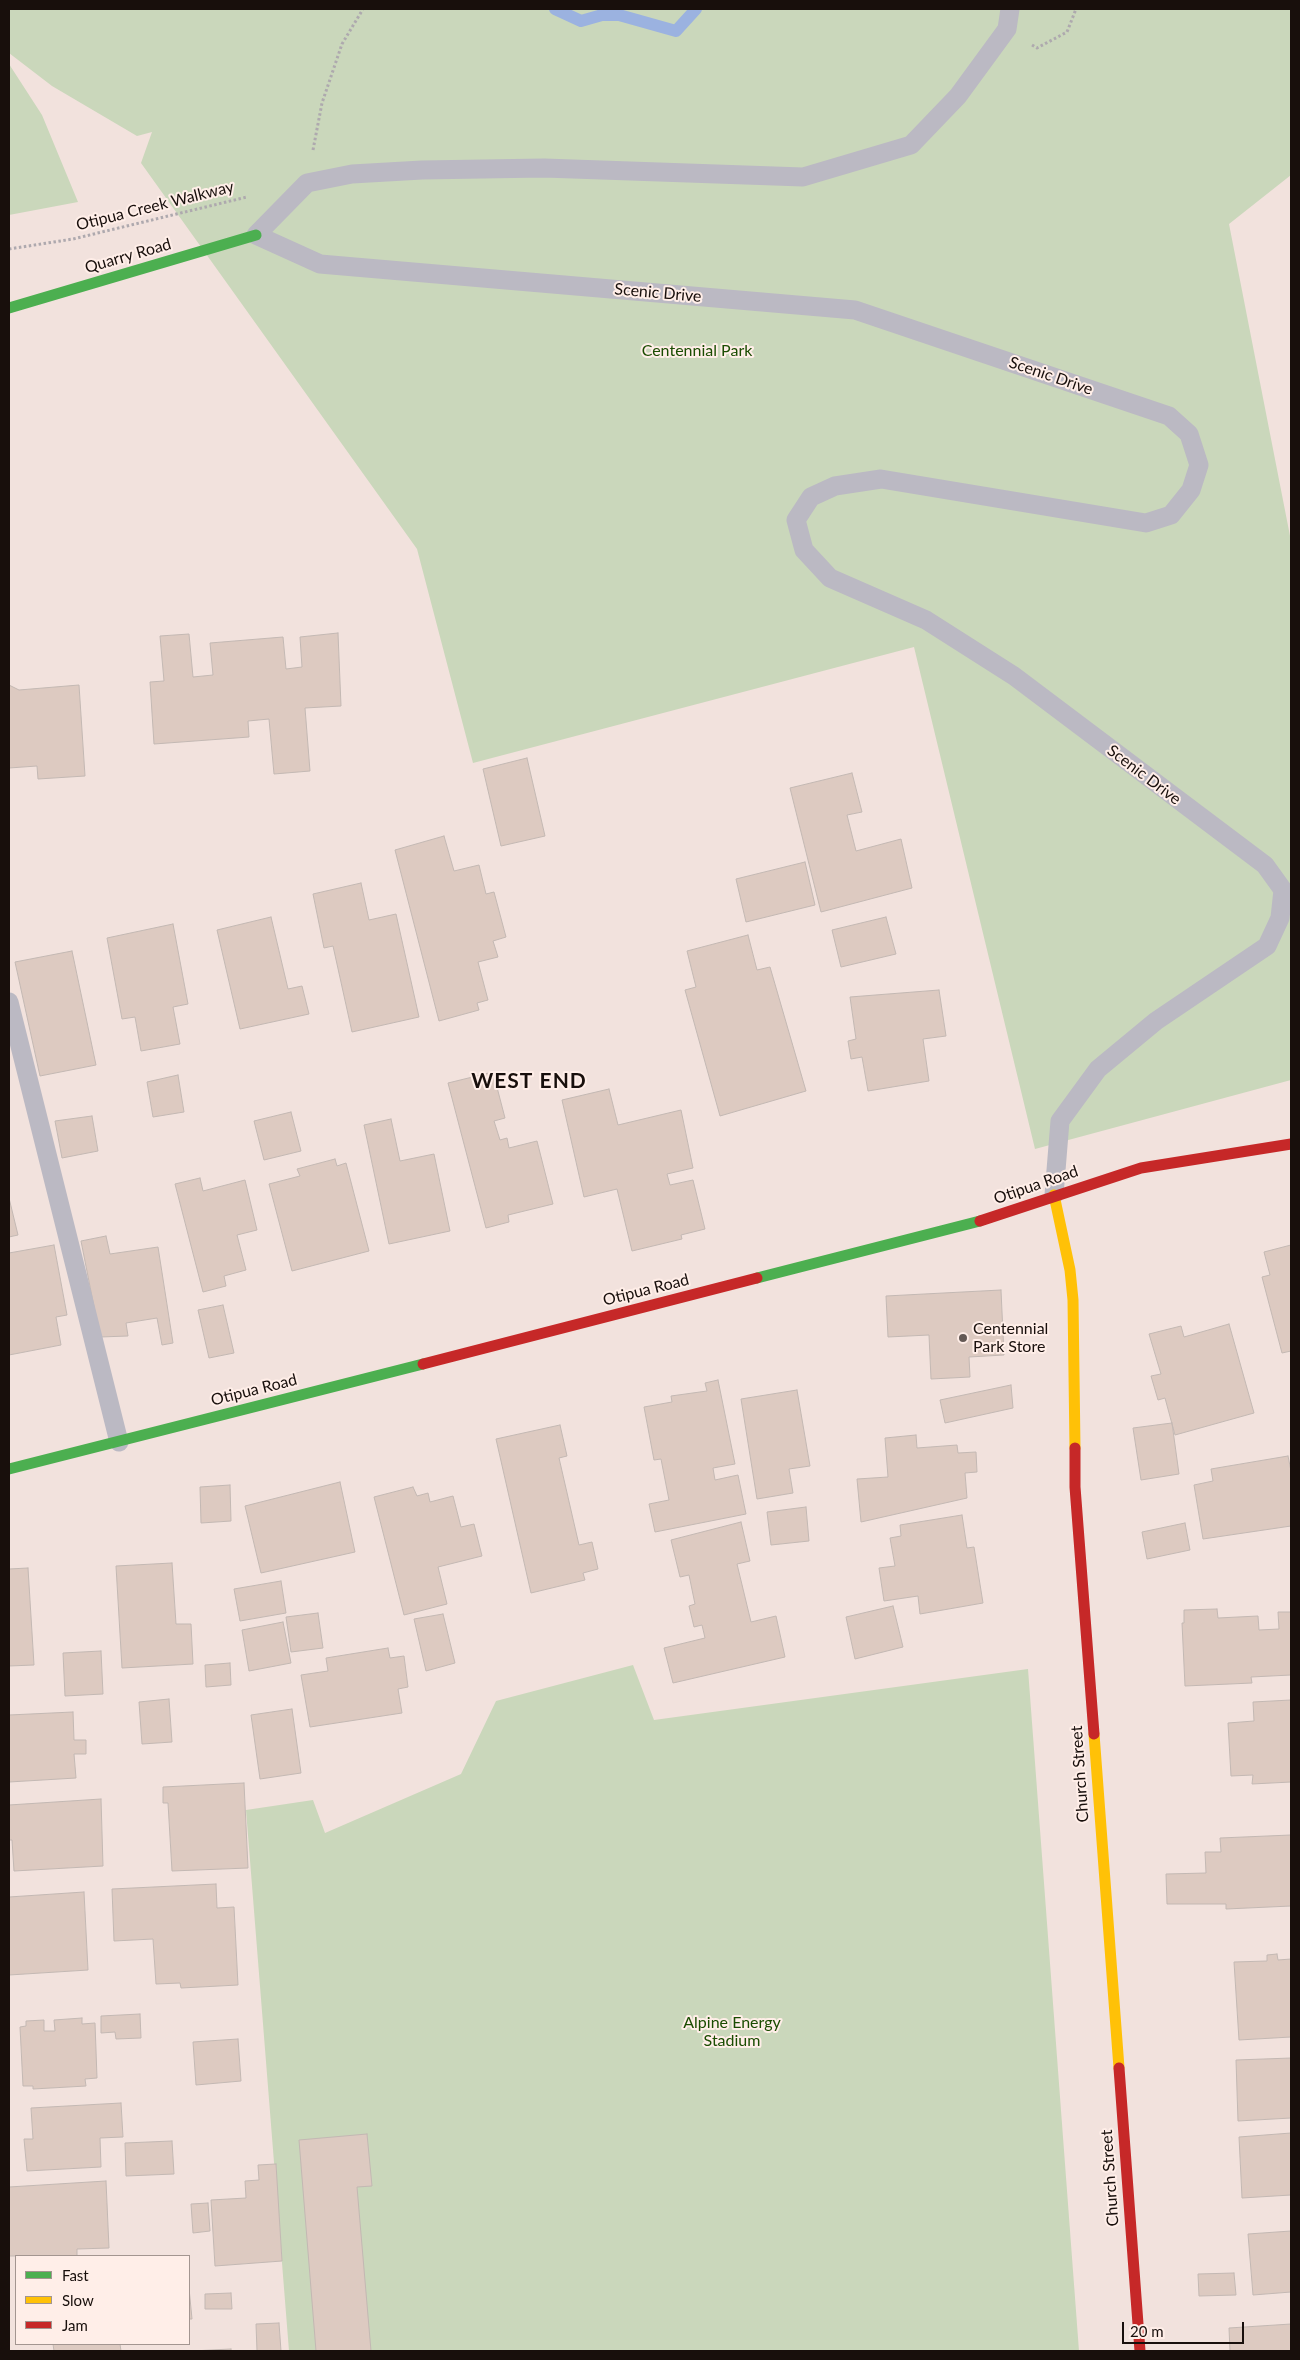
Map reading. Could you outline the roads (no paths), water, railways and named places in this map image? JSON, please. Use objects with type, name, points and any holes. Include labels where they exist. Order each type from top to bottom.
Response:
[{"type":"street","name":"Quarry Road","points":[[9,308],[256,235]]},
{"type":"street","name":"Otipua Road","points":[[9,1469],[971,1224],[1054,1195],[1141,1168],[1291,1144]]},
{"type":"street","name":"Church Street","points":[[1054,1195],[1070,1270],[1073,1300],[1075,1487],[1140,2351]]},
{"type":"lane","points":[[256,235],[307,182],[352,174],[398,171],[544,168],[803,177],[912,145],[958,96],[1007,29],[1010,9]]},
{"type":"lane","name":"Scenic Drive","points":[[256,235],[320,264],[855,310],[1169,416],[1189,434],[1199,465],[1191,490],[1171,515],[1146,524],[881,479],[836,486],[811,497],[796,520],[804,550],[830,578],[926,620],[1014,676],[1266,865],[1283,890],[1280,918],[1267,946],[1156,1021],[1098,1069],[1060,1121],[1054,1195]]},
{"type":"lane","points":[[9,1002],[118,1442]]},
{"type":"waterway","points":[[555,9],[581,21],[602,15],[619,15],[676,31],[696,9]]},
{"type":"place","name":"Centennial Park Store","points":[[963,1338]]},
{"type":"district","name":"WEST END","points":[[529,1081]]},
{"type":"park label","name":"Centennial Park","points":[[697,351]]},
{"type":"park label","name":"Alpine Energy Stadium","points":[[732,2032]]}]
